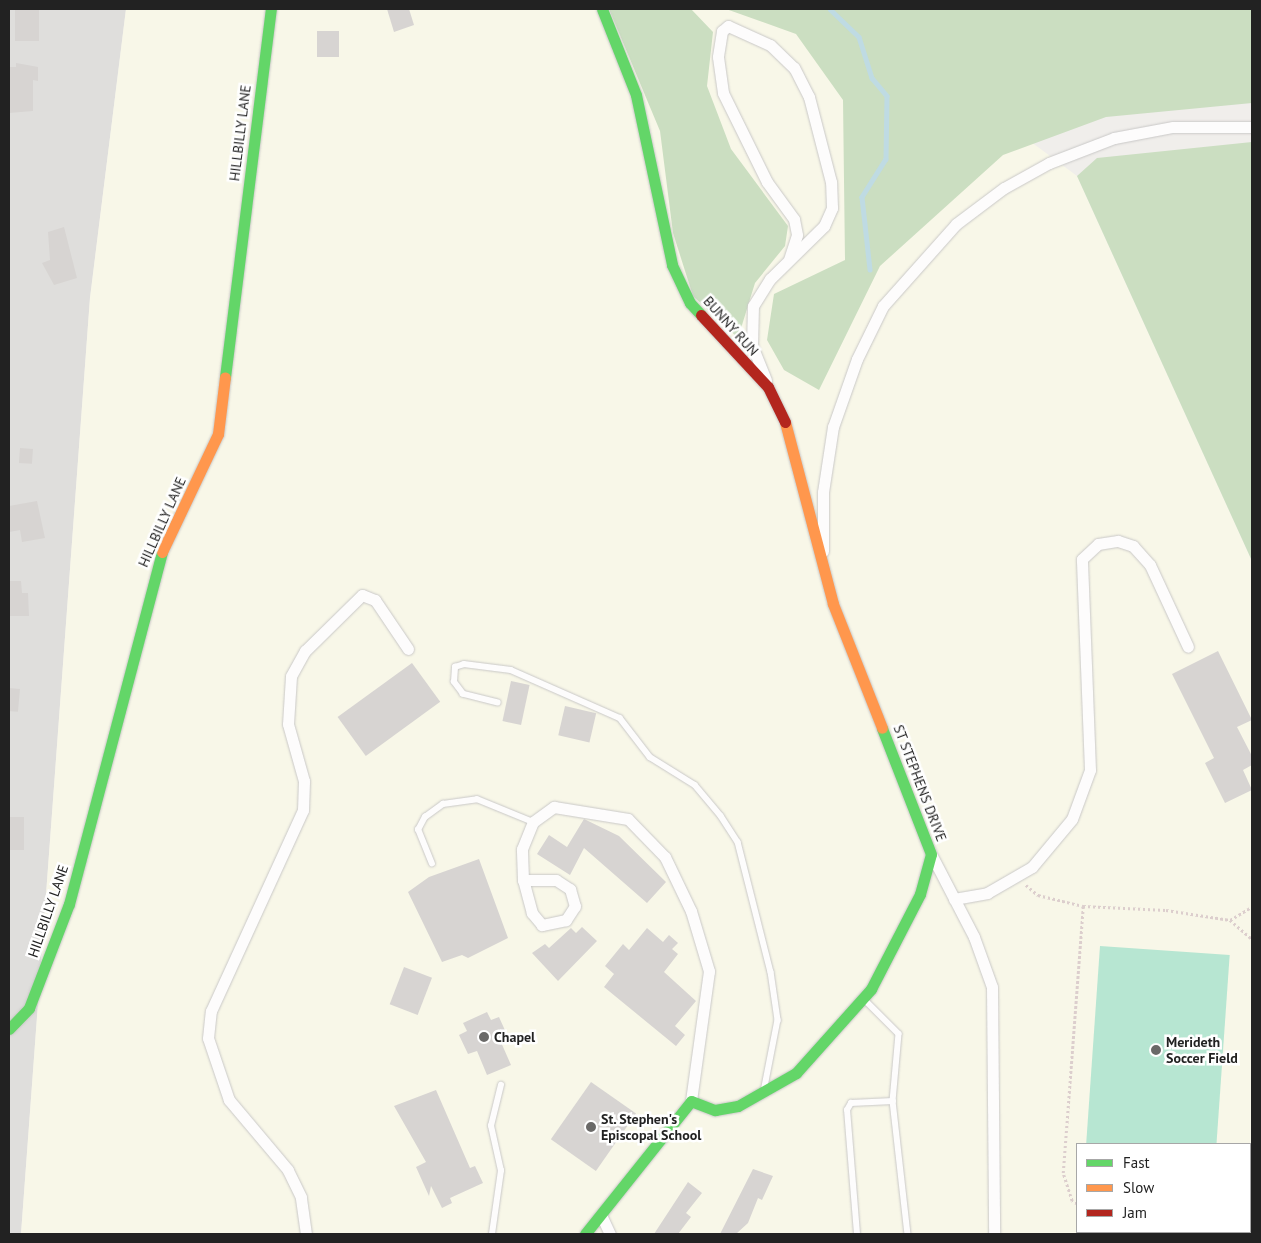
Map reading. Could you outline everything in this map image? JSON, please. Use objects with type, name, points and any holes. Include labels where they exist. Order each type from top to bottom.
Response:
[{"type":"street","name":"HILLBILLY LANE","points":[[9,1029],[29,1008],[69,904],[158,560],[218,434],[271,9]]},
{"type":"street","name":"BUNNY RUN","points":[[602,9],[636,95],[672,265],[690,303],[768,387],[789,431],[800,492],[825,570]]},
{"type":"street","points":[[768,387],[752,346],[753,306],[770,278],[824,226],[832,208],[824,148],[794,68],[770,45],[728,26],[722,31],[718,57],[723,93],[767,182],[794,219],[796,236],[789,259]]},
{"type":"street","points":[[825,570],[823,492],[833,427],[857,359],[883,306],[920,260],[956,224],[1004,188],[1049,163],[1134,134],[1216,124],[1252,126]]},
{"type":"street","points":[[954,899],[987,893],[1032,867],[1072,819],[1090,770],[1082,559],[1098,544],[1118,541],[1133,546],[1150,565],[1188,646]]},
{"type":"street","name":"ST STEPHENS DRIVE","points":[[691,1101],[715,1110],[738,1106],[796,1073],[863,998],[920,894],[931,854],[832,604],[825,570]]},
{"type":"street","points":[[306,1234],[301,1197],[288,1170],[228,1100],[208,1038],[211,1011],[303,810],[304,781],[288,724],[291,676],[306,652],[362,595],[375,600],[408,649]]},
{"type":"street","points":[[523,880],[556,880],[570,889],[575,906],[566,920],[542,925],[532,913],[523,880],[522,849],[533,822],[554,807],[628,820],[665,857],[691,911],[709,971],[691,1101],[602,1217],[585,1234]]},
{"type":"street","points":[[931,854],[954,899],[992,987],[994,1234]]},
{"type":"street","points":[[602,1217],[610,1234]]},
{"type":"lane","points":[[498,703],[463,694],[454,682],[455,667],[464,664],[511,670],[620,718],[650,757],[695,785],[721,816],[738,842],[770,972],[778,1020],[766,1066],[765,1092]]},
{"type":"lane","points":[[432,864],[418,830],[425,817],[443,804],[477,799],[533,822]]},
{"type":"lane","points":[[863,998],[899,1034],[893,1100],[908,1234]]},
{"type":"lane","points":[[492,1234],[501,1171],[491,1126],[501,1085]]},
{"type":"lane","points":[[857,1234],[847,1110],[851,1103],[893,1100]]},
{"type":"path","points":[[1015,877],[1038,895],[1083,906],[1166,910],[1230,920],[1252,940]]},
{"type":"path","points":[[1076,1203],[1072,1201],[1063,1173],[1083,906]]},
{"type":"path","points":[[1230,920],[1252,907]]},
{"type":"shaded area","points":[[9,9],[126,9],[90,298],[21,1234],[9,1234]]},
{"type":"shaded area","name":"St. Stephen's Episcopal School","points":[[126,9],[852,9],[1077,176],[1252,561],[1252,1234],[21,1234],[90,298]]},
{"type":"green space","points":[[609,9],[691,9],[713,32],[707,86],[731,149],[788,226],[785,246],[755,283],[738,338],[693,296],[673,233],[660,131]]},
{"type":"green space","points":[[726,9],[1252,9],[1252,103],[1106,117],[1003,155],[880,266],[819,390],[784,370],[767,340],[774,294],[845,260],[843,100],[796,34]]},
{"type":"green space","points":[[1252,142],[1252,561],[1077,176],[1097,158]]},
{"type":"green space","name":"Merideth Soccer Field","points":[[1100,946],[1230,955],[1217,1143],[1086,1143]]},
{"type":"building","points":[[15,9],[39,9],[39,41],[15,41]]},
{"type":"building","points":[[387,9],[409,9],[414,25],[394,32]]},
{"type":"building","points":[[317,31],[339,31],[339,57],[317,57]]},
{"type":"building","points":[[16,63],[38,67],[38,81],[33,80],[33,111],[9,113],[9,67],[16,67]]},
{"type":"building","points":[[64,227],[77,278],[54,285],[42,263],[50,260],[48,232]]},
{"type":"building","points":[[20,448],[33,449],[32,464],[19,463]]},
{"type":"building","points":[[37,501],[45,538],[22,542],[20,530],[9,532],[9,506]]},
{"type":"building","points":[[9,581],[21,581],[22,593],[28,593],[29,616],[9,616]]},
{"type":"building","points":[[1218,651],[1252,720],[1237,727],[1252,756],[1252,765],[1243,770],[1252,790],[1225,803],[1205,763],[1214,758],[1172,674]]},
{"type":"building","points":[[412,663],[440,702],[366,756],[338,717]]},
{"type":"building","points":[[511,681],[530,685],[521,725],[502,721]]},
{"type":"building","points":[[9,688],[20,689],[18,712],[9,711]]},
{"type":"building","points":[[565,706],[596,713],[589,742],[558,735]]},
{"type":"building","points":[[9,817],[24,817],[24,850],[9,850]]},
{"type":"building","points":[[584,819],[619,836],[666,882],[647,903],[584,848],[570,875],[537,854],[549,835],[567,847]]},
{"type":"building","points":[[479,859],[508,938],[468,958],[462,955],[442,962],[408,892],[429,877]]},
{"type":"building","points":[[582,927],[597,941],[558,981],[532,953],[545,944],[549,948],[571,928],[576,933]]},
{"type":"building","points":[[647,928],[663,942],[669,935],[678,943],[672,949],[678,954],[664,972],[696,1001],[675,1026],[685,1035],[676,1046],[604,987],[614,974],[605,966],[623,944],[629,950]]},
{"type":"building","points":[[404,967],[432,978],[418,1015],[390,1004]]},
{"type":"building","points":[[487,1012],[491,1020],[499,1017],[508,1037],[500,1040],[511,1065],[487,1075],[477,1051],[468,1054],[459,1035],[467,1031],[463,1023]]},
{"type":"building","points":[[591,1082],[636,1114],[596,1171],[551,1139]]},
{"type":"building","points":[[436,1090],[470,1168],[475,1166],[483,1183],[450,1198],[452,1203],[442,1208],[431,1186],[429,1196],[416,1167],[426,1162],[394,1106]]},
{"type":"building","points":[[753,1169],[773,1176],[762,1200],[758,1198],[748,1223],[736,1234],[720,1234]]},
{"type":"building","points":[[688,1182],[702,1193],[686,1213],[691,1217],[678,1234],[654,1234]]},
{"type":"waterway","points":[[830,9],[859,37],[872,78],[887,96],[886,159],[862,197],[870,270]]},
{"type":"traffic: fast","points":[[225,377],[271,9]]},
{"type":"traffic: fast","points":[[602,9],[636,95],[672,265],[690,303],[701,315]]},
{"type":"traffic: fast","points":[[9,1029],[29,1008],[69,904],[162,552]]},
{"type":"traffic: fast","points":[[585,1234],[691,1101],[715,1110],[738,1106],[796,1073],[871,989],[920,894],[931,854],[882,728]]},
{"type":"traffic: slow","points":[[162,552],[218,434],[225,377]]},
{"type":"traffic: slow","points":[[785,422],[833,604],[882,728]]},
{"type":"traffic: jam","points":[[701,315],[768,387],[785,422]]},
{"type":"place","name":"Chapel","points":[[484,1037]]},
{"type":"place","name":"Merideth Soccer Field","points":[[1156,1050]]},
{"type":"place","name":"St. Stephen's Episcopal School","points":[[591,1127]]}]
